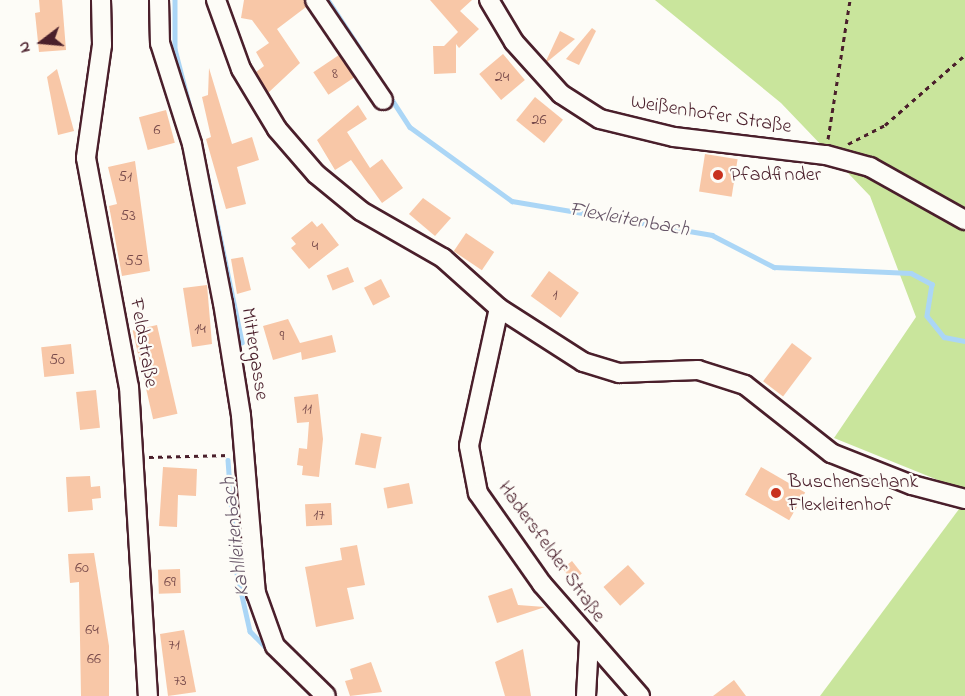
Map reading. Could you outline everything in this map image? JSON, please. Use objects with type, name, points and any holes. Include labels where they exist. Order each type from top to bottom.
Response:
[{"type":"street","name":"Feldstraße","points":[[101,0],[102,45],[86,158],[129,387],[148,696]]},
{"type":"street","name":"Mittergasse","points":[[159,0],[160,43],[192,144],[224,303],[242,455],[250,559],[265,628],[275,646],[326,696]]},
{"type":"street","points":[[216,0],[242,69],[277,129],[316,174],[361,211],[443,258],[499,308],[583,362],[619,373],[698,370],[745,385],[831,453],[965,499]]},
{"type":"street","points":[[315,0],[383,100]]},
{"type":"street","name":"Weißenhofer Straße","points":[[489,0],[514,42],[561,94],[600,119],[675,136],[830,156],[906,182],[965,219]]},
{"type":"street","name":"Hadersfelder Straße","points":[[499,308],[469,446],[478,493],[589,642],[640,696]]},
{"type":"street","points":[[586,696],[589,642]]},
{"type":"path","points":[[830,156],[850,0]]},
{"type":"path","points":[[830,156],[855,138],[885,125],[965,55]]},
{"type":"path","points":[[133,458],[242,455]]},
{"type":"green space","points":[[655,0],[965,0],[965,491],[834,438],[916,317],[870,196],[781,103]]},
{"type":"green space","points":[[965,501],[965,696],[820,696]]},
{"type":"building","points":[[39,0],[62,0],[66,50],[39,52],[35,13],[40,12]]},
{"type":"building","points":[[244,0],[304,0],[306,7],[277,29],[300,63],[268,93],[256,72],[264,66],[256,52],[269,43],[252,20],[241,18]]},
{"type":"building","points":[[430,0],[472,0],[460,11],[479,29],[459,48],[456,44],[456,73],[434,74],[433,46],[444,46],[458,32]]},
{"type":"building","points":[[592,28],[596,31],[579,65],[566,59]]},
{"type":"building","points":[[560,31],[575,39],[547,62],[546,61]]},
{"type":"building","points":[[503,54],[525,80],[501,100],[479,74]]},
{"type":"building","points":[[339,55],[354,77],[328,95],[313,72]]},
{"type":"building","points":[[209,68],[232,144],[252,137],[259,160],[237,167],[246,204],[226,209],[206,139],[211,137],[202,97],[208,95]]},
{"type":"building","points":[[57,69],[74,131],[58,135],[47,77]]},
{"type":"building","points":[[535,97],[563,120],[544,143],[516,120]]},
{"type":"building","points":[[358,105],[367,119],[347,132],[370,168],[382,159],[403,188],[382,203],[351,160],[335,170],[317,140]]},
{"type":"building","points":[[166,110],[175,143],[148,150],[139,117]]},
{"type":"building","name":"Pfadfinder","points":[[705,154],[738,159],[732,197],[699,192]]},
{"type":"building","points":[[135,161],[150,271],[122,276],[109,206],[117,204],[108,167]]},
{"type":"building","points":[[423,198],[451,218],[435,236],[409,214]]},
{"type":"building","points":[[312,221],[317,227],[322,223],[339,245],[309,269],[291,248],[296,244],[291,238]]},
{"type":"building","points":[[466,233],[494,252],[482,270],[454,251]]},
{"type":"building","points":[[243,257],[251,290],[237,294],[231,259]]},
{"type":"building","points":[[348,267],[354,282],[333,290],[327,276]]},
{"type":"building","points":[[549,271],[579,293],[561,318],[531,296]]},
{"type":"building","points":[[381,279],[390,297],[373,305],[364,288]]},
{"type":"building","points":[[207,285],[212,344],[192,347],[183,288]]},
{"type":"building","points":[[288,319],[300,343],[332,335],[336,352],[302,360],[301,352],[273,360],[263,326]]},
{"type":"building","points":[[157,325],[177,414],[153,419],[133,331]]},
{"type":"building","points":[[792,343],[812,358],[783,396],[763,381]]},
{"type":"building","points":[[71,344],[74,374],[44,377],[41,347]]},
{"type":"building","points":[[96,390],[100,428],[80,430],[76,392]]},
{"type":"building","points":[[318,394],[323,439],[319,477],[302,475],[303,466],[297,465],[299,448],[307,449],[309,422],[297,423],[294,397]]},
{"type":"building","points":[[361,433],[382,437],[376,468],[355,464]]},
{"type":"building","points":[[163,467],[197,469],[196,496],[178,495],[177,527],[159,526]]},
{"type":"building","name":"Buschenschank Flexleitenhof","points":[[761,467],[805,492],[789,520],[745,495]]},
{"type":"building","points":[[90,476],[91,487],[100,486],[101,498],[92,499],[93,510],[68,512],[66,477]]},
{"type":"building","points":[[409,483],[413,504],[387,509],[383,488]]},
{"type":"building","points":[[331,503],[332,525],[306,526],[305,504]]},
{"type":"building","points":[[357,545],[365,585],[347,588],[354,619],[316,627],[305,567],[342,560],[340,548]]},
{"type":"building","points":[[94,553],[109,646],[109,696],[81,696],[79,582],[70,583],[68,554]]},
{"type":"building","points":[[572,561],[582,574],[572,581],[563,568]]},
{"type":"building","points":[[628,565],[645,584],[620,606],[603,587]]},
{"type":"building","points":[[180,569],[181,593],[159,594],[158,570]]},
{"type":"building","points":[[512,588],[518,605],[545,607],[497,623],[488,596]]},
{"type":"building","points":[[184,630],[196,692],[168,696],[160,634]]},
{"type":"building","points":[[523,649],[531,696],[505,696],[495,662]]},
{"type":"building","points":[[371,662],[382,692],[350,696],[345,681],[353,679],[350,669]]},
{"type":"building","points":[[734,680],[746,696],[713,696]]},
{"type":"waterway","points":[[175,0],[175,49],[193,119]]},
{"type":"waterway","name":"Flexleitenbach","points":[[328,0],[372,67]]},
{"type":"waterway","name":"Flexleitenbach","points":[[389,95],[410,127],[512,201],[712,235],[774,267],[911,273],[932,284],[927,316],[944,337],[965,341]]},
{"type":"waterway","points":[[207,174],[242,342]]},
{"type":"waterway","name":"Kahlleitenbach","points":[[228,460],[236,569],[250,631],[313,696]]},
{"type":"place","name":"Pfadfinder","points":[[718,175]]},
{"type":"place","name":"Buschenschank Flexleitenhof","points":[[776,493]]}]
